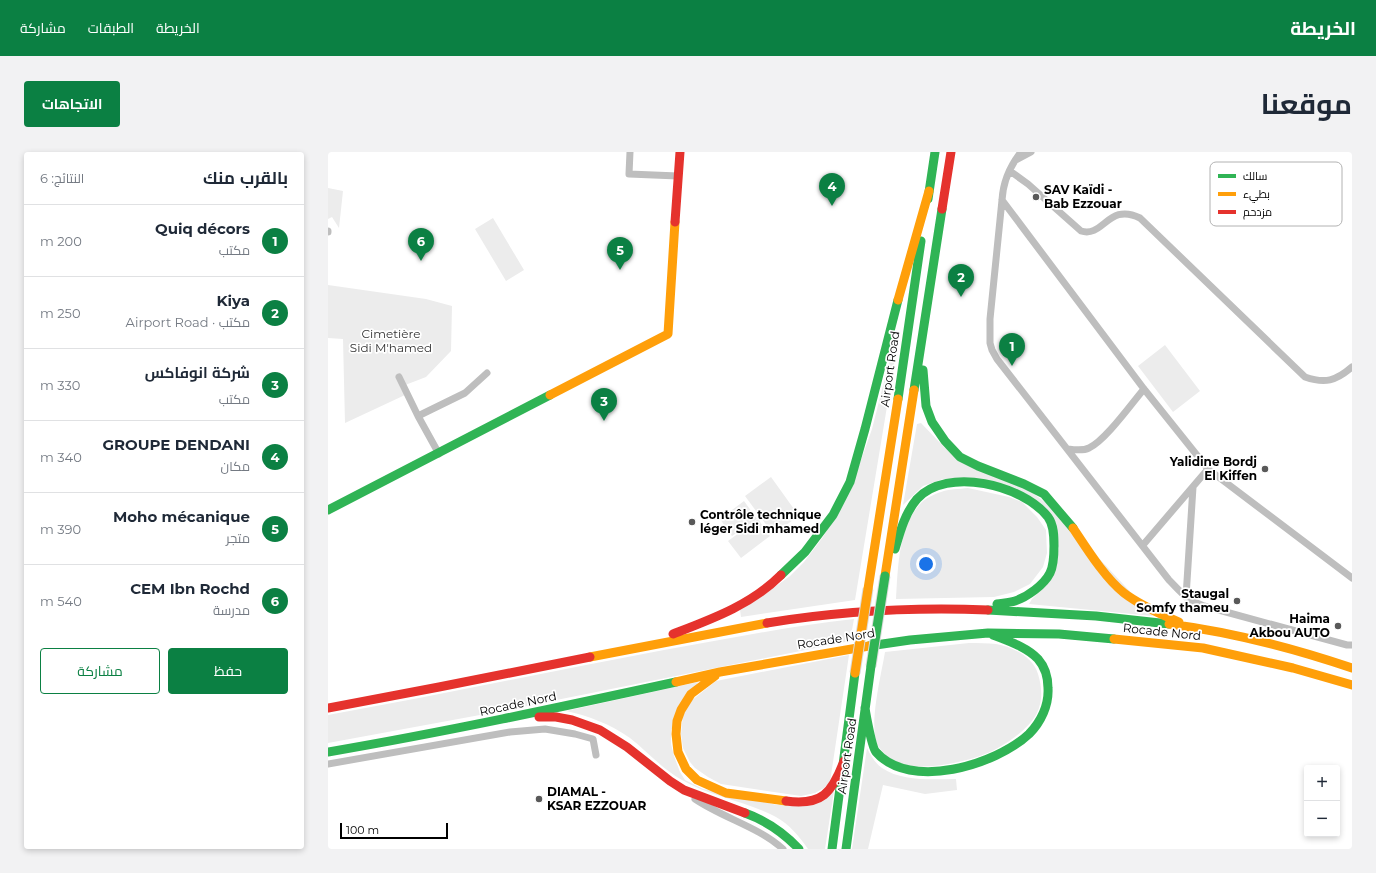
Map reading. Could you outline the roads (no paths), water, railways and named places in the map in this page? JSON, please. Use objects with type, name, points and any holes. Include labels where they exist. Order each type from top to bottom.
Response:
[{"type":"main road","points":[[328,510],[439,454],[668,334],[680,152]]},
{"type":"main road","name":"Airport Road","points":[[832,849],[855,673],[935,152]]},
{"type":"main road","points":[[885,576],[951,152]]},
{"type":"main road","points":[[640,647],[716,618],[742,605],[774,582],[805,552],[833,515],[850,482],[897,303],[929,191]]},
{"type":"main road","points":[[922,345],[926,406],[932,422],[945,441],[960,457],[1044,494],[1069,522],[1102,570],[1124,593],[1151,609],[1189,627]]},
{"type":"main road","points":[[885,576],[907,515],[916,500],[929,490],[943,484],[962,483],[987,484],[1007,489],[1033,502],[1048,518],[1054,538],[1054,559],[1049,575],[1034,591],[1017,601],[972,608]]},
{"type":"main road","name":"Airport Road","points":[[846,849],[885,576]]},
{"type":"main road","name":"Rocade Nord","points":[[328,708],[423,692],[702,634],[851,612],[915,609],[972,608],[1016,610],[1189,627],[1265,643],[1352,668]]},
{"type":"main road","points":[[865,708],[874,750],[888,764],[910,772],[927,773],[967,767],[1024,739],[1039,723],[1047,706],[1049,693],[1047,677],[1039,660],[1027,650],[988,633]]},
{"type":"main road","name":"Rocade Nord","points":[[328,752],[406,739],[514,718],[720,672],[839,650],[910,640],[988,633],[1059,634],[1203,648],[1293,668],[1352,685]]},
{"type":"main road","points":[[720,672],[691,694],[681,710],[677,721],[676,734],[678,752],[686,769],[697,780],[726,793],[800,803],[816,800],[826,794],[837,780],[844,761]]},
{"type":"main road","points":[[514,718],[546,717],[568,719],[590,725],[612,736],[682,790],[770,823],[781,830],[799,849]]},
{"type":"street","points":[[630,152],[629,174],[678,176]]},
{"type":"street","points":[[1014,152],[1014,161]]},
{"type":"street","points":[[1021,152],[1014,161],[1002,189],[990,319],[990,343],[997,359],[1169,580],[1192,602],[1347,645],[1352,645]]},
{"type":"street","points":[[1014,161],[1031,152]]},
{"type":"street","points":[[1010,171],[1028,184],[1081,232],[1088,233],[1094,231],[1113,216],[1120,214],[1130,213],[1140,218],[1305,377],[1316,381],[1328,381],[1337,378],[1352,367]]},
{"type":"street","points":[[1002,200],[1144,389],[1208,469],[1352,578]]},
{"type":"street","points":[[418,416],[465,393],[487,373]]},
{"type":"street","points":[[400,377],[418,416],[439,454]]},
{"type":"street","points":[[1068,449],[1089,449],[1100,442],[1144,389]]},
{"type":"street","points":[[1143,545],[1208,469]]},
{"type":"street","points":[[1186,597],[1193,487]]},
{"type":"street","points":[[328,764],[510,732],[545,729],[575,734],[593,739],[596,755]]},
{"type":"street","points":[[682,790],[712,810],[765,836],[783,849]]},
{"type":"place","name":"SAV Kaïdi - Bab Ezzouar","points":[[1036,197]]},
{"type":"place","name":"GROUPE DENDANI","points":[[832,206]]},
{"type":"place","name":"CEM Ibn Rochd","points":[[421,261]]},
{"type":"place","name":"Moho mécanique","points":[[620,270]]},
{"type":"place","name":"Kiya","points":[[961,297]]},
{"type":"place","name":"Quiq décors","points":[[1012,366]]},
{"type":"place","name":"شركة انوفاكس","points":[[604,421]]},
{"type":"place","name":"Yalidine Bordj El Kiffen","points":[[1265,469]]},
{"type":"place","name":"Contrôle technique léger Sidi mhamed","points":[[692,522]]},
{"type":"place","name":"Staugal Somfy thameu","points":[[1237,601]]},
{"type":"place","name":"Haima Akbou AUTO","points":[[1338,626]]},
{"type":"place","name":"DIAMAL - KSAR EZZOUAR","points":[[539,799]]},
{"type":"park label","name":"Cimetière Sidi M'hamed","points":[[391,341]]}]
